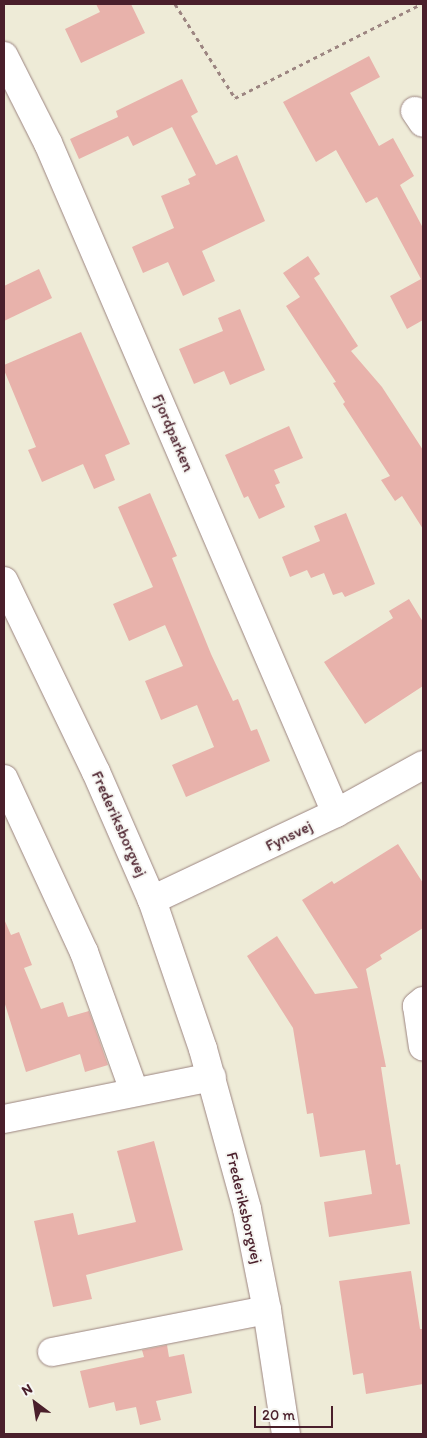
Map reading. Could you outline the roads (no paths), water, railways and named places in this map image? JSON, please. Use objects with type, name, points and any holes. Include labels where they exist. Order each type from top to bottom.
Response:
[{"type":"street","name":"Fjordparken","points":[[4,56],[48,143],[336,813]]},
{"type":"street","name":"Frederiksborgvej","points":[[4,581],[96,772],[152,900],[212,1077],[247,1209],[267,1310],[286,1434]]},
{"type":"street","name":"Fynsvej","points":[[152,900],[336,813],[423,765]]},
{"type":"street","points":[[4,779],[84,952],[134,1092]]},
{"type":"street","points":[[423,1002],[417,1006],[423,1047]]},
{"type":"street","points":[[4,1119],[212,1077]]},
{"type":"street","points":[[52,1352],[267,1310]]}]
